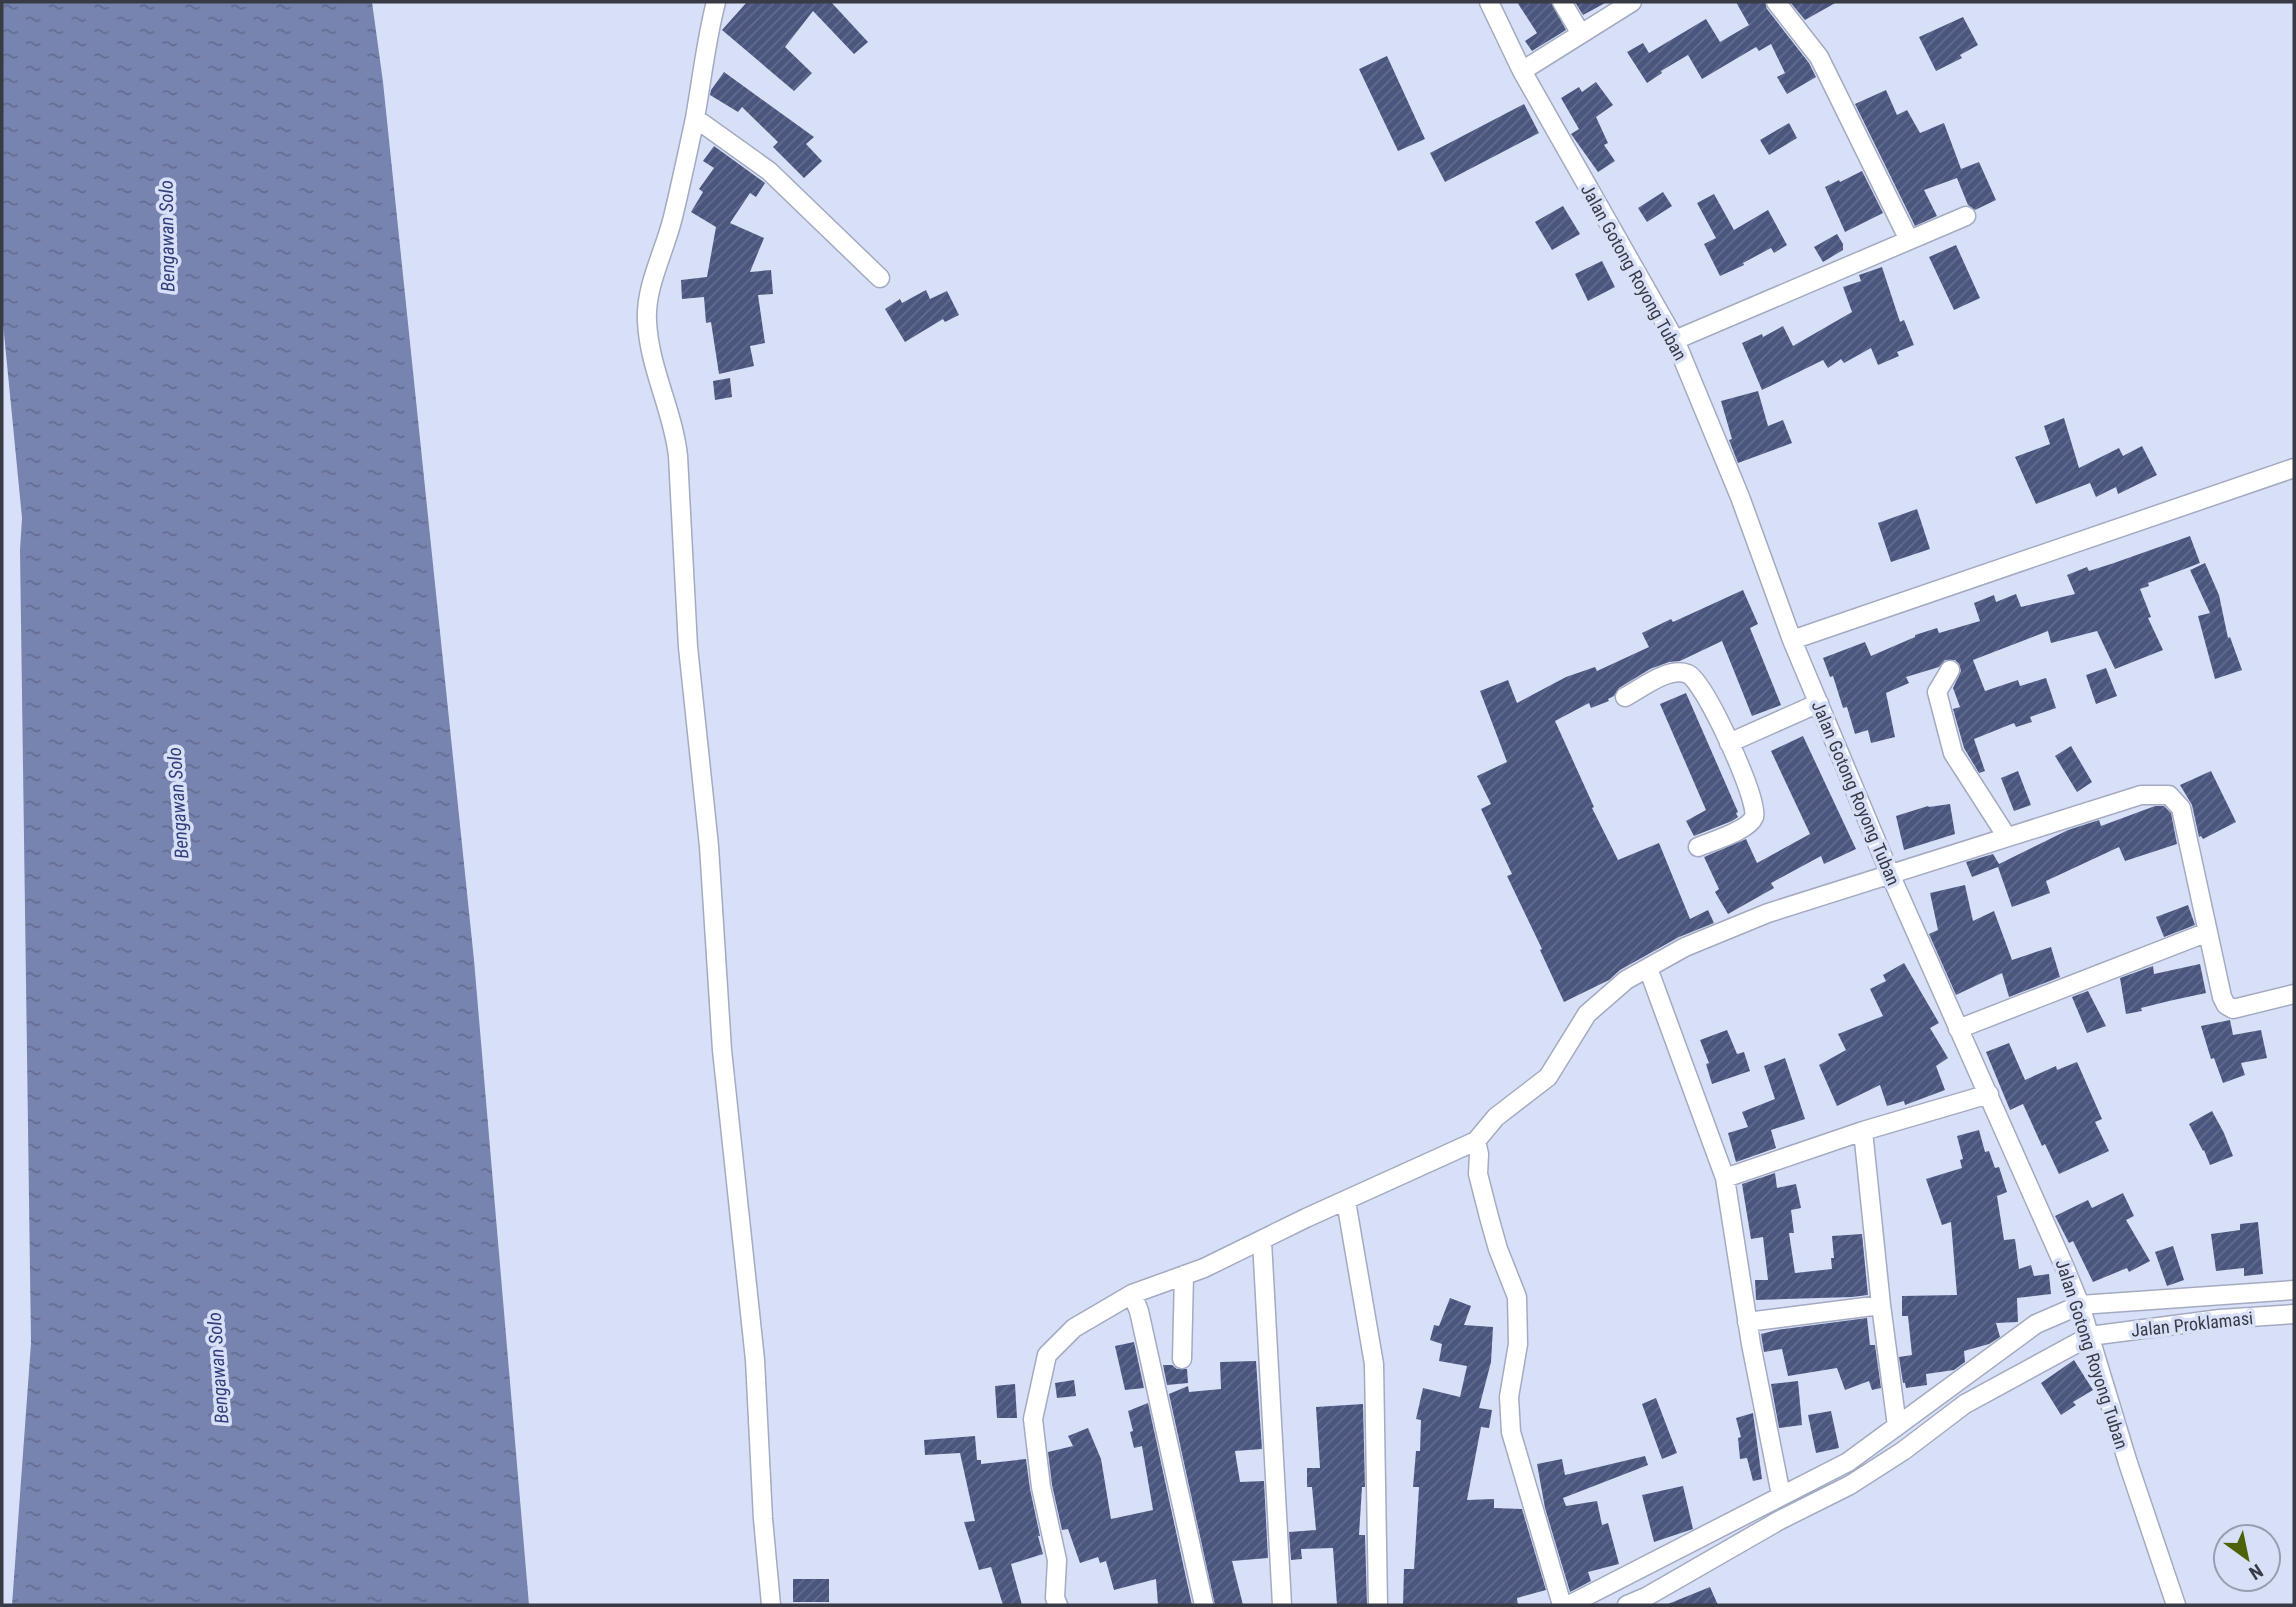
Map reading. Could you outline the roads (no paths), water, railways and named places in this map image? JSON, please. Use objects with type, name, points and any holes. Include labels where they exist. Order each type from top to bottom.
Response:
[{"type":"street","points":[[716,2],[708,34],[695,118],[672,220],[650,294],[647,319],[651,351],[675,432],[678,456],[688,647],[709,846],[722,1050],[755,1360],[763,1518],[771,1605]]},
{"type":"street","name":"Jalan Gotong Royong Tuban","points":[[1489,2],[1522,71],[1675,340],[1740,497],[1792,640],[1890,874],[2080,1305],[2128,1463],[2176,1605]]},
{"type":"street","points":[[1562,2],[1581,34]]},
{"type":"street","points":[[1522,71],[1632,2]]},
{"type":"street","points":[[1776,2],[1819,57],[1909,240]]},
{"type":"street","points":[[695,118],[769,171],[880,278]]},
{"type":"street","points":[[1675,340],[1966,216]]},
{"type":"street","points":[[1792,640],[2294,468]]},
{"type":"street","points":[[1950,670],[1937,692],[1953,753],[2007,838]]},
{"type":"street","points":[[1625,697],[1678,671],[1691,674],[1700,685],[1729,743],[1752,798],[1755,813],[1745,827],[1698,847]]},
{"type":"street","points":[[1729,743],[1819,703]]},
{"type":"street","points":[[1058,1605],[1055,1598],[1057,1560],[1041,1487],[1033,1419],[1047,1355],[1074,1328],[1132,1294],[1262,1241],[1476,1140],[1496,1118],[1548,1077],[1587,1014],[1626,980],[1685,947],[1768,913],[2141,795],[2169,795],[2181,808],[2222,998],[2226,1005],[2234,1009],[2245,1008],[2294,994]]},
{"type":"street","points":[[1958,1029],[2208,932]]},
{"type":"street","points":[[1648,968],[1725,1178],[1747,1322],[1781,1495]]},
{"type":"street","points":[[1725,1178],[1863,1131],[1989,1094]]},
{"type":"street","points":[[1863,1131],[1897,1426]]},
{"type":"street","points":[[1476,1140],[1479,1154],[1478,1174],[1486,1206],[1498,1249],[1517,1297],[1518,1344],[1509,1397],[1511,1432],[1562,1605]]},
{"type":"street","points":[[1346,1201],[1374,1364],[1378,1605]]},
{"type":"street","points":[[1262,1241],[1282,1605]]},
{"type":"street","points":[[1182,1359],[1184,1275]]},
{"type":"street","points":[[1569,1605],[1849,1462],[2036,1324],[2080,1305],[2294,1290]]},
{"type":"street","points":[[1132,1294],[1139,1311],[1203,1605]]},
{"type":"street","points":[[1747,1322],[1881,1304]]},
{"type":"street","name":"Jalan Proklamasi","points":[[2090,1336],[2294,1314]]},
{"type":"street","points":[[1627,1605],[1646,1597],[1780,1520],[1850,1485],[1903,1451],[1965,1404],[2090,1336]]},
{"type":"water","name":"Bengawan Solo","points":[[2,2],[372,2],[383,82],[474,960],[529,1605],[12,1605],[31,1343],[20,550],[22,518],[2,313]]}]
